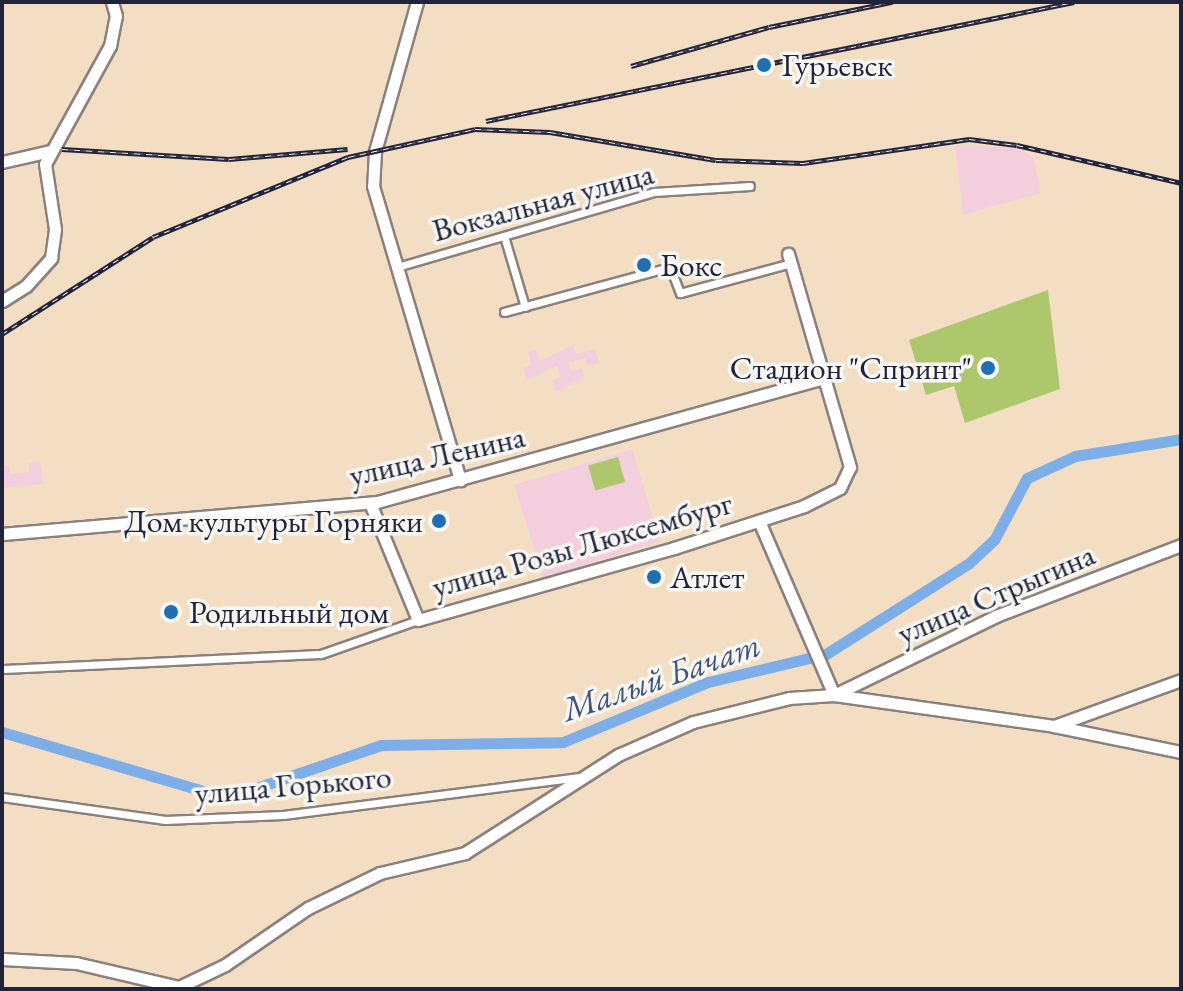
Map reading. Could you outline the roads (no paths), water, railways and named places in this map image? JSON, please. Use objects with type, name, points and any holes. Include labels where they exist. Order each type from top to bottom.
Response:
[{"type":"street","points":[[2,301],[26,286],[51,258],[55,229],[45,164],[110,46],[116,16],[112,2]]},
{"type":"street","points":[[417,2],[375,151],[373,186],[460,480]]},
{"type":"street","points":[[2,162],[52,147]]},
{"type":"street","name":"Вокзальная улица","points":[[397,267],[654,192],[750,186]]},
{"type":"street","points":[[504,236],[525,307]]},
{"type":"street","points":[[504,312],[670,267],[680,293],[789,258],[825,378]]},
{"type":"street","name":"улица Ленина","points":[[2,534],[370,503],[825,378]]},
{"type":"street","name":"улица Розы Люксембург","points":[[2,669],[321,654],[418,620],[759,521],[840,488],[850,467],[825,378]]},
{"type":"street","points":[[370,503],[418,620]]},
{"type":"street","points":[[759,521],[834,695]]},
{"type":"street","name":"улица Стрыгина","points":[[834,695],[996,616],[1181,545]]},
{"type":"street","points":[[1054,726],[1181,680]]},
{"type":"street","points":[[2,959],[76,963],[179,987],[225,965],[308,908],[380,873],[465,853],[588,775],[693,722],[789,698],[834,695],[1054,726],[1181,752]]},
{"type":"street","name":"улица Горького","points":[[2,797],[165,820],[269,816],[543,785],[588,775]]},
{"type":"waterway","name":"Малый Бачат","points":[[2,732],[227,798],[381,745],[563,742],[708,682],[826,654],[968,564],[994,540],[1027,478],[1075,456],[1181,439]]},
{"type":"railway","points":[[631,66],[769,27],[892,2]]},
{"type":"railway","points":[[486,121],[1074,2]]},
{"type":"railway","points":[[2,334],[153,237],[348,157],[475,129],[550,132],[716,160],[803,163],[969,139],[1017,145],[1181,183]]},
{"type":"railway","points":[[62,149],[229,159],[348,149]]},
{"type":"place","name":"Гурьевск","points":[[764,65]]},
{"type":"place","name":"Бокс","points":[[644,265]]},
{"type":"place","name":"Стадион \"Спринт\"","points":[[988,368]]},
{"type":"place","name":"Дом культуры Горняки","points":[[439,521]]},
{"type":"place","name":"Атлет","points":[[654,577]]},
{"type":"place","name":"Родильный дом","points":[[171,612]]}]
